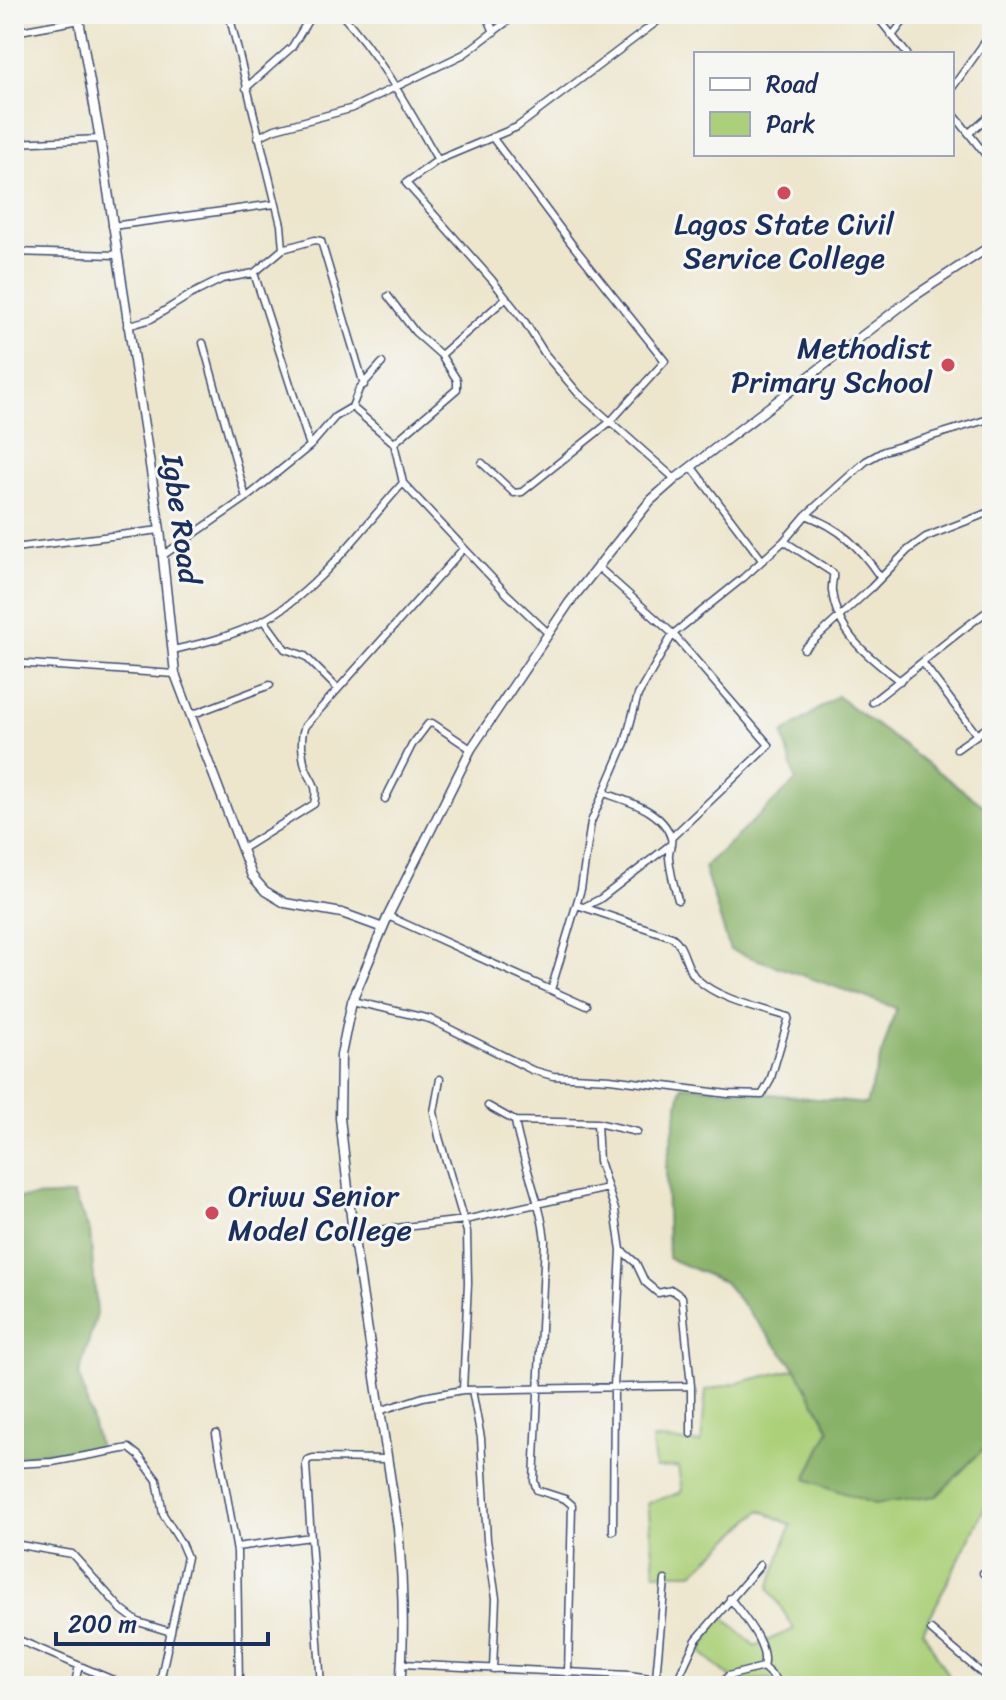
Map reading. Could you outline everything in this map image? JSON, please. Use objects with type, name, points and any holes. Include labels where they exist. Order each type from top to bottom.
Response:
[{"type":"main road","name":"Igbe Road","points":[[79,17],[160,530],[175,674],[252,876],[275,899],[342,913],[383,928]]},
{"type":"main road","points":[[400,1686],[403,1577],[353,1233],[340,1118],[341,1055],[352,1001],[388,916],[471,749],[547,632],[650,501],[691,466],[913,297],[992,245]]},
{"type":"street","points":[[229,14],[281,225],[283,249]]},
{"type":"street","points":[[246,88],[292,47],[312,14]]},
{"type":"street","points":[[341,14],[358,32],[396,88],[438,160]]},
{"type":"street","points":[[486,14],[494,32]]},
{"type":"street","points":[[258,137],[275,129],[350,109],[396,88],[464,54],[517,14]]},
{"type":"street","points":[[667,14],[517,127],[438,160],[406,183],[506,298],[545,354],[578,393],[675,479]]},
{"type":"street","points":[[875,14],[905,52]]},
{"type":"street","points":[[892,36],[909,14]]},
{"type":"street","points":[[14,32],[79,17]]},
{"type":"street","points":[[954,85],[992,32]]},
{"type":"street","points":[[969,133],[992,113]]},
{"type":"street","points":[[954,114],[992,163]]},
{"type":"street","points":[[482,463],[517,494],[610,422],[665,361],[492,137]]},
{"type":"street","points":[[14,143],[100,139]]},
{"type":"street","points":[[112,226],[275,204]]},
{"type":"street","points":[[127,326],[151,319],[222,279],[254,273],[283,249],[321,241],[364,385]]},
{"type":"street","points":[[14,252],[116,255]]},
{"type":"street","points":[[254,273],[310,446]]},
{"type":"street","points":[[388,296],[408,323],[441,355],[457,380],[457,389],[394,443]]},
{"type":"street","points":[[441,355],[506,298]]},
{"type":"street","points":[[203,343],[246,498]]},
{"type":"street","points":[[162,556],[246,498],[310,446],[335,417],[352,407],[356,394],[382,363]]},
{"type":"street","points":[[352,407],[394,443],[403,483],[547,632]]},
{"type":"street","points":[[551,990],[580,906],[591,822],[625,743],[638,695],[673,634],[784,541],[806,515],[866,461],[884,451],[992,418]]},
{"type":"street","points":[[691,466],[762,560]]},
{"type":"street","points":[[173,650],[228,636],[282,608],[323,573],[403,483]]},
{"type":"street","points":[[804,649],[908,550],[926,537],[992,511]]},
{"type":"street","points":[[806,515],[833,526],[880,577]]},
{"type":"street","points":[[14,548],[160,530]]},
{"type":"street","points":[[784,541],[833,573],[831,587],[838,618],[852,641],[900,681]]},
{"type":"street","points":[[242,849],[314,804],[317,786],[305,766],[301,735],[308,722],[464,548]]},
{"type":"street","points":[[580,906],[600,899],[671,841],[769,745],[673,634],[597,566]]},
{"type":"street","points":[[872,702],[961,629],[992,608]]},
{"type":"street","points":[[264,620],[285,649],[305,656],[338,689]]},
{"type":"street","points":[[922,662],[977,735]]},
{"type":"street","points":[[14,663],[175,674]]},
{"type":"street","points":[[191,715],[270,685]]},
{"type":"street","points":[[385,799],[412,745],[428,724],[432,723],[471,749]]},
{"type":"street","points":[[957,749],[992,724]]},
{"type":"street","points":[[604,793],[641,806],[652,814],[671,841],[668,853],[678,900]]},
{"type":"street","points":[[352,1001],[430,1019],[532,1070],[553,1076],[762,1095],[770,1081],[789,1017],[727,996],[698,980],[686,962],[680,943],[672,937],[580,906]]},
{"type":"street","points":[[388,916],[586,1006]]},
{"type":"street","points":[[440,1079],[434,1112],[465,1220],[469,1271],[463,1390]]},
{"type":"street","points":[[488,1106],[515,1121],[597,1123],[637,1132]]},
{"type":"street","points":[[515,1121],[543,1223],[546,1255],[535,1487],[572,1505],[568,1673]]},
{"type":"street","points":[[597,1123],[599,1161],[615,1210],[621,1250],[614,1387],[613,1531]]},
{"type":"street","points":[[353,1233],[465,1220],[608,1188]]},
{"type":"street","points":[[621,1250],[636,1263],[651,1289],[658,1293],[672,1290],[682,1297],[691,1386],[691,1434]]},
{"type":"street","points":[[379,1411],[423,1397],[463,1390],[691,1386]]},
{"type":"street","points":[[472,1390],[481,1438],[487,1540],[496,1598],[493,1669]]},
{"type":"street","points":[[216,1434],[236,1547],[239,1686]]},
{"type":"street","points":[[14,1464],[52,1462],[129,1448],[157,1480],[163,1514],[187,1557],[159,1686]]},
{"type":"street","points":[[321,1686],[307,1460],[387,1459]]},
{"type":"street","points":[[236,1547],[311,1537]]},
{"type":"street","points":[[14,1544],[65,1550],[122,1610],[138,1622],[171,1632]]},
{"type":"street","points":[[677,1681],[696,1640],[760,1565]]},
{"type":"street","points":[[983,1573],[992,1580]]},
{"type":"street","points":[[656,1678],[665,1580]]},
{"type":"street","points":[[730,1598],[762,1648],[763,1667]]},
{"type":"street","points":[[931,1630],[992,1682]]},
{"type":"street","points":[[14,1638],[127,1686]]},
{"type":"street","points":[[402,1664],[656,1678],[705,1686]]},
{"type":"street","points":[[74,1686],[79,1666]]},
{"type":"street","points":[[720,1686],[728,1676],[763,1667]]},
{"type":"street","points":[[763,1667],[783,1686]]},
{"type":"street","points":[[606,1676],[606,1686]]},
{"type":"green space","points":[[837,696],[992,812],[992,1440],[937,1496],[874,1504],[806,1479],[830,1429],[796,1369],[724,1282],[668,1258],[666,1167],[682,1085],[866,1104],[896,1008],[730,950],[704,867],[796,781],[783,734]]},
{"type":"green space","points":[[73,1195],[90,1232],[97,1314],[79,1374],[99,1447],[14,1457],[14,1198]]},
{"type":"green space","points":[[796,1369],[830,1430],[988,1446],[992,1440],[992,1482],[984,1509],[923,1631],[954,1686],[778,1686],[770,1679],[736,1682],[701,1652],[720,1614],[755,1646],[794,1629],[769,1588],[791,1525],[761,1510],[693,1573],[655,1573],[648,1503],[682,1492],[678,1467],[655,1468],[652,1439],[701,1443],[706,1390]]},
{"type":"place","name":"Lagos State Civil Service College","points":[[784,193]]},
{"type":"place","name":"Methodist Primary School","points":[[948,365]]},
{"type":"place","name":"Oriwu Senior Model College","points":[[212,1213]]}]
